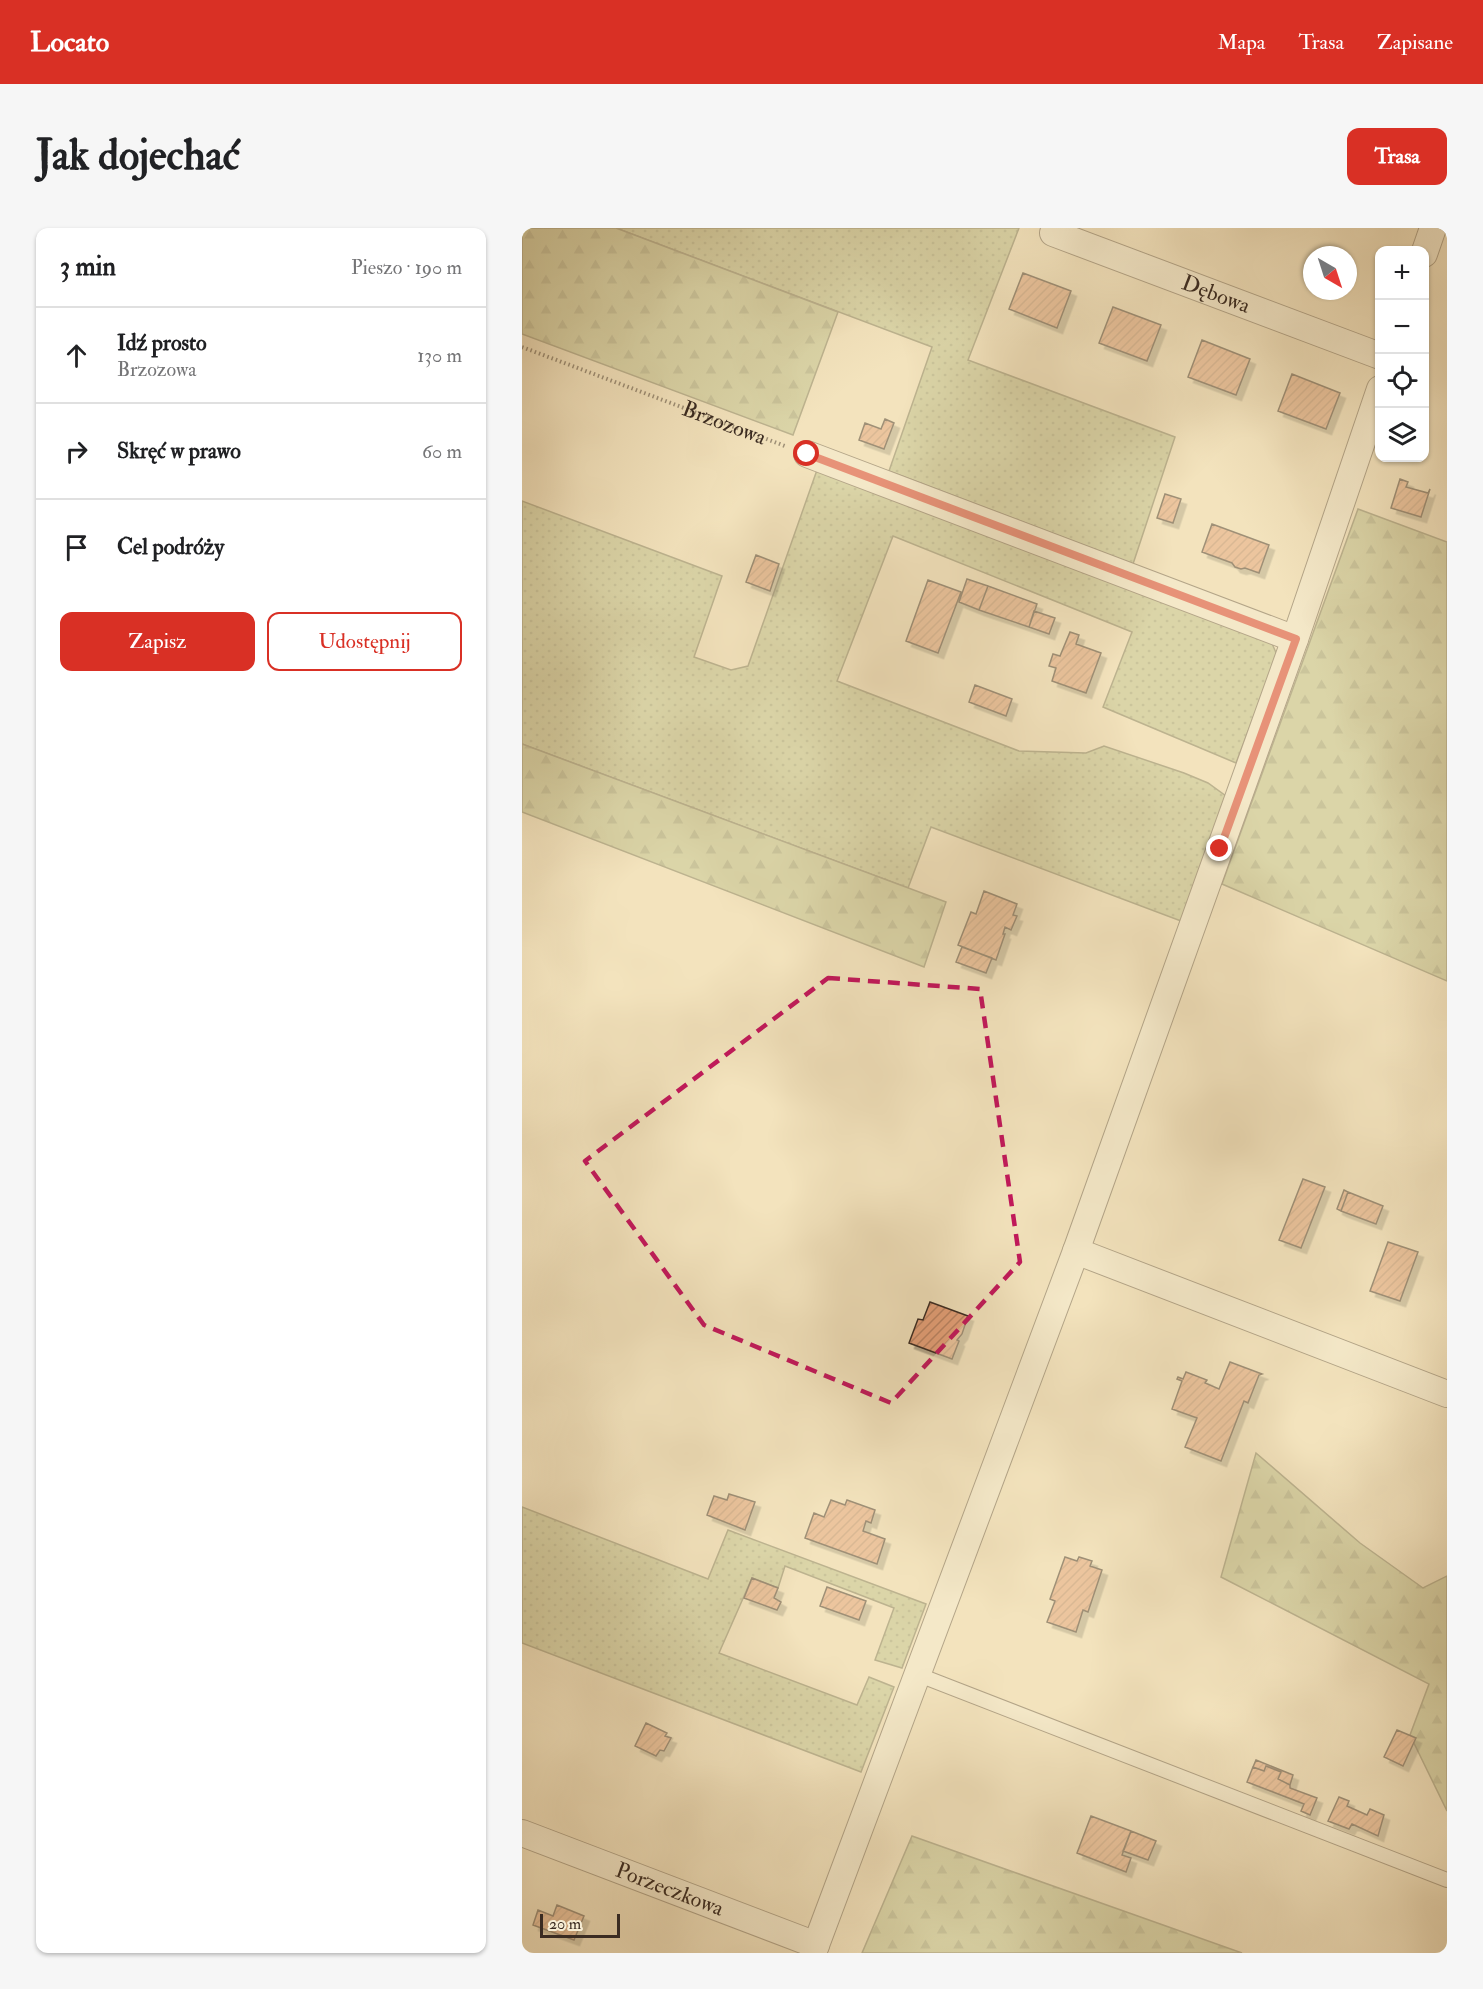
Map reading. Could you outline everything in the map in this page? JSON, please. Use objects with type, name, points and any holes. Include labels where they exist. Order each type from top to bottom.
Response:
[{"type":"street","points":[[1427,246],[1433,228]]},
{"type":"street","name":"Dębowa","points":[[1053,233],[1375,354]]},
{"type":"street","points":[[815,1949],[1076,1251],[1296,639],[1375,405]]},
{"type":"street","points":[[807,454],[1296,639]]},
{"type":"street","points":[[1076,1251],[1447,1394]]},
{"type":"street","name":"Porzeczkowa","points":[[522,1833],[815,1949]]},
{"type":"lane","points":[[919,1675],[1447,1880]]},
{"type":"path","name":"Brzozowa","points":[[522,347],[807,454]]},
{"type":"highlighted area","points":[[828,978],[980,989],[1020,1262],[891,1403],[704,1325],[585,1161]]},
{"type":"green space","points":[[522,228],[616,228],[838,312],[793,435],[522,334]]},
{"type":"green space","points":[[616,228],[1019,228],[968,360],[1175,437],[1133,564],[889,471],[932,347]]},
{"type":"green space","points":[[817,470],[1270,639],[1277,655],[1236,763],[1103,707],[1132,632],[893,536],[837,681],[1019,751],[1086,753],[1104,746],[1208,783],[1226,796],[1181,921],[931,827],[908,888],[522,744],[522,501],[722,576],[694,657],[731,670],[748,666]]},
{"type":"green space","points":[[1358,509],[1447,542],[1447,981],[1222,884]]},
{"type":"green space","points":[[522,744],[946,902],[924,967],[522,812]]},
{"type":"green space","points":[[1256,1453],[1360,1543],[1423,1588],[1447,1576],[1447,1811],[1410,1735],[1429,1684],[1221,1577]]},
{"type":"green space","points":[[522,1507],[708,1579],[728,1530],[926,1604],[902,1668],[875,1660],[894,1608],[785,1566],[778,1588],[752,1578],[719,1653],[857,1705],[869,1677],[894,1687],[861,1772],[522,1643]]},
{"type":"green space","points":[[912,1836],[1242,1953],[862,1953]]},
{"type":"building","points":[[1023,273],[1071,291],[1057,328],[1009,309]]},
{"type":"building","points":[[1113,307],[1161,325],[1147,361],[1099,343]]},
{"type":"building","points":[[1202,340],[1250,359],[1236,395],[1188,377]]},
{"type":"building","points":[[1292,374],[1340,393],[1326,429],[1278,411]]},
{"type":"building","points":[[885,419],[894,423],[884,449],[859,440],[865,423],[881,429]]},
{"type":"building","points":[[1400,479],[1408,482],[1406,487],[1428,493],[1430,489],[1421,517],[1391,508]]},
{"type":"building","points":[[1165,494],[1181,499],[1173,523],[1157,518]]},
{"type":"building","points":[[1212,524],[1269,545],[1259,573],[1235,567],[1232,563],[1202,552]]},
{"type":"building","points":[[756,555],[779,564],[770,591],[746,582]]},
{"type":"building","points":[[967,579],[988,586],[979,610],[959,602]]},
{"type":"building","points":[[928,580],[961,592],[938,653],[906,641]]},
{"type":"building","points":[[988,586],[1037,604],[1029,627],[979,610]]},
{"type":"building","points":[[1034,611],[1055,618],[1049,634],[1029,627]]},
{"type":"building","points":[[1070,632],[1079,635],[1076,644],[1101,653],[1086,693],[1052,681],[1056,668],[1049,666],[1053,654],[1060,656]]},
{"type":"building","points":[[975,685],[1012,699],[1006,716],[969,702]]},
{"type":"building","points":[[984,891],[1017,904],[1013,915],[1017,916],[1011,930],[1005,927],[1003,934],[1005,934],[996,960],[958,945],[971,912],[976,914]]},
{"type":"building","points":[[962,947],[992,958],[986,973],[956,962]]},
{"type":"building","points":[[1303,1179],[1325,1187],[1301,1248],[1279,1240]]},
{"type":"building","points":[[1344,1190],[1348,1192],[1341,1211],[1337,1209]]},
{"type":"building","points":[[1348,1192],[1383,1206],[1376,1224],[1341,1211]]},
{"type":"building","points":[[1388,1242],[1418,1252],[1400,1301],[1370,1291]]},
{"type":"building","points":[[930,1302],[968,1316],[962,1334],[957,1340],[959,1341],[952,1359],[909,1343],[918,1319],[923,1320]]},
{"type":"building","points":[[1230,1362],[1262,1374],[1259,1375],[1248,1403],[1244,1401],[1221,1461],[1185,1447],[1197,1418],[1172,1409],[1182,1381],[1177,1379],[1178,1377],[1183,1379],[1186,1372],[1207,1380],[1205,1383],[1219,1389]]},
{"type":"building","points":[[729,1494],[755,1502],[745,1530],[707,1515],[714,1496],[727,1500]]},
{"type":"building","points":[[831,1500],[845,1505],[847,1500],[875,1510],[871,1523],[866,1521],[863,1531],[885,1539],[877,1564],[805,1538],[814,1513],[824,1517]]},
{"type":"building","points":[[1065,1557],[1077,1561],[1079,1557],[1092,1561],[1090,1566],[1102,1570],[1088,1612],[1083,1610],[1076,1632],[1047,1622],[1055,1601],[1050,1599]]},
{"type":"building","points":[[752,1578],[778,1588],[774,1598],[781,1602],[777,1610],[744,1598]]},
{"type":"building","points":[[827,1587],[866,1601],[859,1620],[820,1606]]},
{"type":"building","points":[[646,1723],[667,1733],[665,1736],[671,1738],[664,1751],[660,1750],[656,1756],[635,1746]]},
{"type":"building","points":[[1397,1730],[1416,1738],[1403,1766],[1384,1757]]},
{"type":"building","points":[[1256,1760],[1293,1775],[1290,1785],[1278,1779],[1281,1772],[1266,1766],[1264,1771],[1253,1767]]},
{"type":"building","points":[[1266,1766],[1281,1772],[1278,1779],[1290,1785],[1290,1788],[1317,1798],[1310,1815],[1301,1811],[1304,1804],[1247,1782],[1253,1767],[1264,1771]]},
{"type":"building","points":[[1339,1797],[1349,1801],[1347,1806],[1367,1815],[1370,1809],[1384,1815],[1378,1836],[1352,1824],[1349,1829],[1328,1821]]},
{"type":"building","points":[[1091,1816],[1131,1831],[1122,1855],[1131,1858],[1126,1872],[1077,1853]]},
{"type":"building","points":[[1131,1831],[1156,1841],[1148,1860],[1123,1851]]},
{"type":"building","points":[[557,1905],[584,1916],[574,1940],[533,1925],[538,1910],[553,1916]]},
{"type":"route","points":[[807,454],[1296,639],[1220,849]]}]
